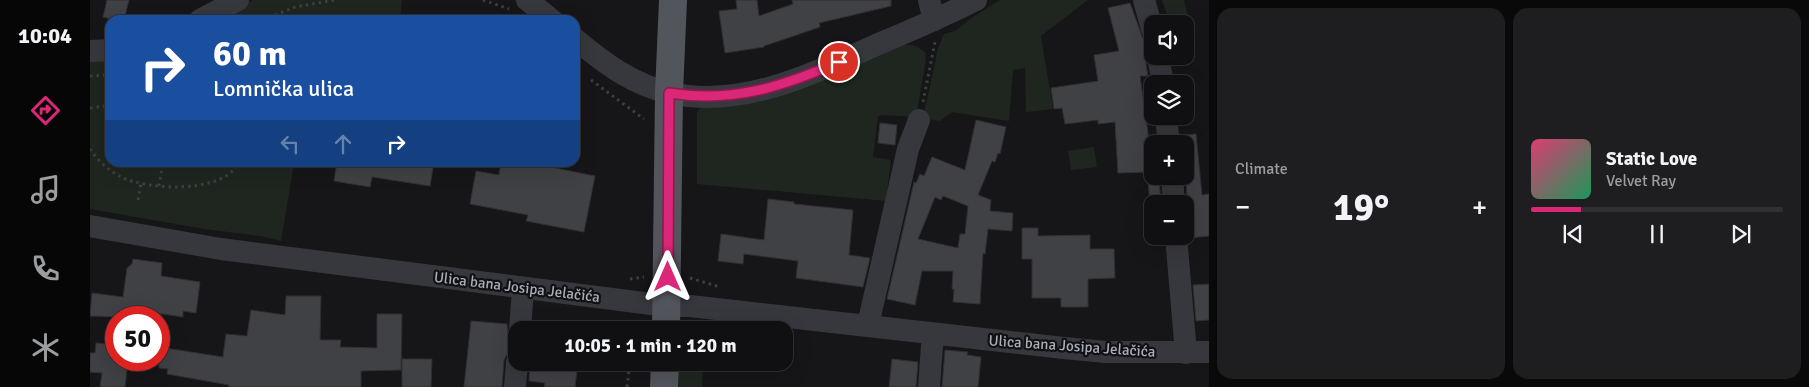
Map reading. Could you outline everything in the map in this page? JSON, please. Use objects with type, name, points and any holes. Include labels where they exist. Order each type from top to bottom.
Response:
[{"type":"main road","points":[[666,318],[669,93],[673,0]]},
{"type":"main road","points":[[664,387],[665,371]]},
{"type":"street","points":[[210,15],[238,0]]},
{"type":"street","points":[[580,43],[614,70],[638,82],[669,93],[713,97],[758,91],[823,69],[934,12],[976,0]]},
{"type":"street","points":[[1144,0],[1148,15]]},
{"type":"street","points":[[519,6],[540,15]]},
{"type":"street","points":[[90,51],[105,50]]},
{"type":"street","points":[[868,325],[908,149],[919,120]]},
{"type":"street","name":"Ulica bana Josipa Jelačića","points":[[95,228],[221,249],[523,288],[666,318],[690,306],[1090,350],[1209,352]]},
{"type":"street","points":[[1177,245],[1186,353]]},
{"type":"street","points":[[521,321],[523,288]]},
{"type":"street","points":[[929,387],[932,346],[935,334]]},
{"type":"street","points":[[515,387],[516,371]]},
{"type":"path","points":[[274,15],[295,6],[335,0]]},
{"type":"path","points":[[483,0],[505,7],[519,6]]},
{"type":"path","points":[[919,120],[934,12]]},
{"type":"path","points":[[90,76],[105,75]]},
{"type":"path","points":[[588,78],[644,119]]},
{"type":"path","points":[[90,108],[104,106]]},
{"type":"path","points":[[90,149],[105,165]]},
{"type":"path","points":[[107,167],[121,177],[141,183],[183,188],[205,184],[226,176],[236,167]]},
{"type":"path","points":[[159,186],[162,167]]},
{"type":"path","points":[[138,200],[141,183]]},
{"type":"path","points":[[627,387],[629,371]]},
{"type":"shaded area","points":[[253,0],[402,0],[400,15],[224,15]]},
{"type":"shaded area","points":[[1000,0],[1088,0],[1041,36],[1053,109],[1026,112],[1025,68],[1013,70],[1009,121],[952,112],[940,121],[923,118],[938,48],[944,34],[955,31]]},
{"type":"shaded area","points":[[1162,0],[1184,0],[1188,15],[1167,15]]},
{"type":"shaded area","points":[[904,45],[913,45],[925,52],[926,59],[916,117],[878,116],[873,157],[891,160],[886,201],[697,184],[697,113],[701,107]]},
{"type":"shaded area","points":[[105,58],[105,167],[293,167],[281,241],[261,236],[204,229],[90,209],[90,59]]},
{"type":"shaded area","points":[[1094,147],[1097,167],[1071,170],[1068,151]]},
{"type":"shaded area","points":[[675,371],[703,371],[702,387],[675,387]]},
{"type":"building","points":[[107,0],[129,0],[125,15],[105,15],[105,18],[103,17]]},
{"type":"building","points":[[736,0],[757,0],[759,16],[793,4],[792,0],[891,0],[891,6],[819,23],[820,27],[764,47],[725,53],[719,11],[737,9]]},
{"type":"building","points":[[1130,3],[1144,42],[1144,65],[1146,65],[1148,75],[1140,76],[1144,104],[1144,125],[1147,125],[1148,135],[1144,135],[1144,172],[1118,173],[1115,122],[1098,124],[1098,120],[1065,124],[1062,108],[1054,109],[1051,88],[1098,81],[1094,55],[1119,51],[1108,8]]},
{"type":"building","points":[[976,120],[1006,127],[1000,154],[998,153],[995,162],[992,161],[978,195],[991,200],[990,211],[1013,213],[1012,231],[988,229],[985,254],[983,253],[980,304],[953,302],[953,271],[922,271],[915,305],[887,299],[914,182],[916,183],[920,174],[924,176],[932,157],[965,170]],"holes":[[[943,196],[968,206],[965,234],[960,234],[958,248],[918,239],[935,197],[941,200]]]},
{"type":"building","points":[[880,123],[897,125],[895,145],[878,143]]},
{"type":"building","points":[[1196,134],[1202,195],[1209,194],[1209,236],[1194,238],[1194,195],[1187,195],[1186,185],[1194,185],[1194,135],[1185,135]]},
{"type":"building","points":[[336,167],[433,167],[430,186],[372,177],[370,187],[334,181]]},
{"type":"building","points":[[500,167],[551,167],[595,176],[584,232],[526,221],[528,215],[470,204],[476,171],[499,175]]},
{"type":"building","points":[[1148,185],[1159,185],[1160,195],[1149,195]]},
{"type":"building","points":[[768,199],[794,202],[794,204],[853,210],[849,255],[870,258],[863,287],[796,278],[798,261],[744,254],[743,264],[718,261],[721,234],[764,240]]},
{"type":"building","points":[[1022,228],[1038,228],[1038,236],[1090,235],[1090,249],[1114,249],[1115,278],[1088,279],[1088,307],[1061,307],[1061,298],[1032,298],[1032,259],[1022,259]]},
{"type":"building","points":[[133,259],[162,263],[161,276],[200,282],[196,313],[183,311],[183,317],[170,315],[170,306],[105,306],[105,316],[90,316],[92,293],[123,297],[127,268],[132,264]]},
{"type":"building","points":[[1209,284],[1209,320],[1196,321],[1193,285]]},
{"type":"building","points":[[286,296],[321,296],[320,340],[341,340],[340,347],[377,348],[377,314],[402,314],[401,370],[361,371],[361,387],[229,387],[229,385],[167,374],[168,371],[170,371],[170,349],[223,357],[226,334],[247,336],[251,310],[285,315]]},
{"type":"building","points":[[471,321],[507,324],[508,353],[504,360],[502,387],[464,387]]},
{"type":"building","points":[[96,343],[105,344],[105,371],[127,371],[125,387],[100,387],[102,373],[90,372],[90,353],[95,353]]},
{"type":"building","points":[[945,350],[968,352],[967,355],[981,357],[978,387],[942,387]]},
{"type":"building","points":[[402,359],[432,359],[431,387],[402,387]]},
{"type":"building","points":[[892,359],[918,362],[916,387],[889,387]]},
{"type":"building","points":[[530,371],[577,371],[575,387],[544,387],[545,383],[529,381]]},
{"type":"route","points":[[668,277],[669,93],[688,96],[733,96],[758,91],[839,62]]}]
